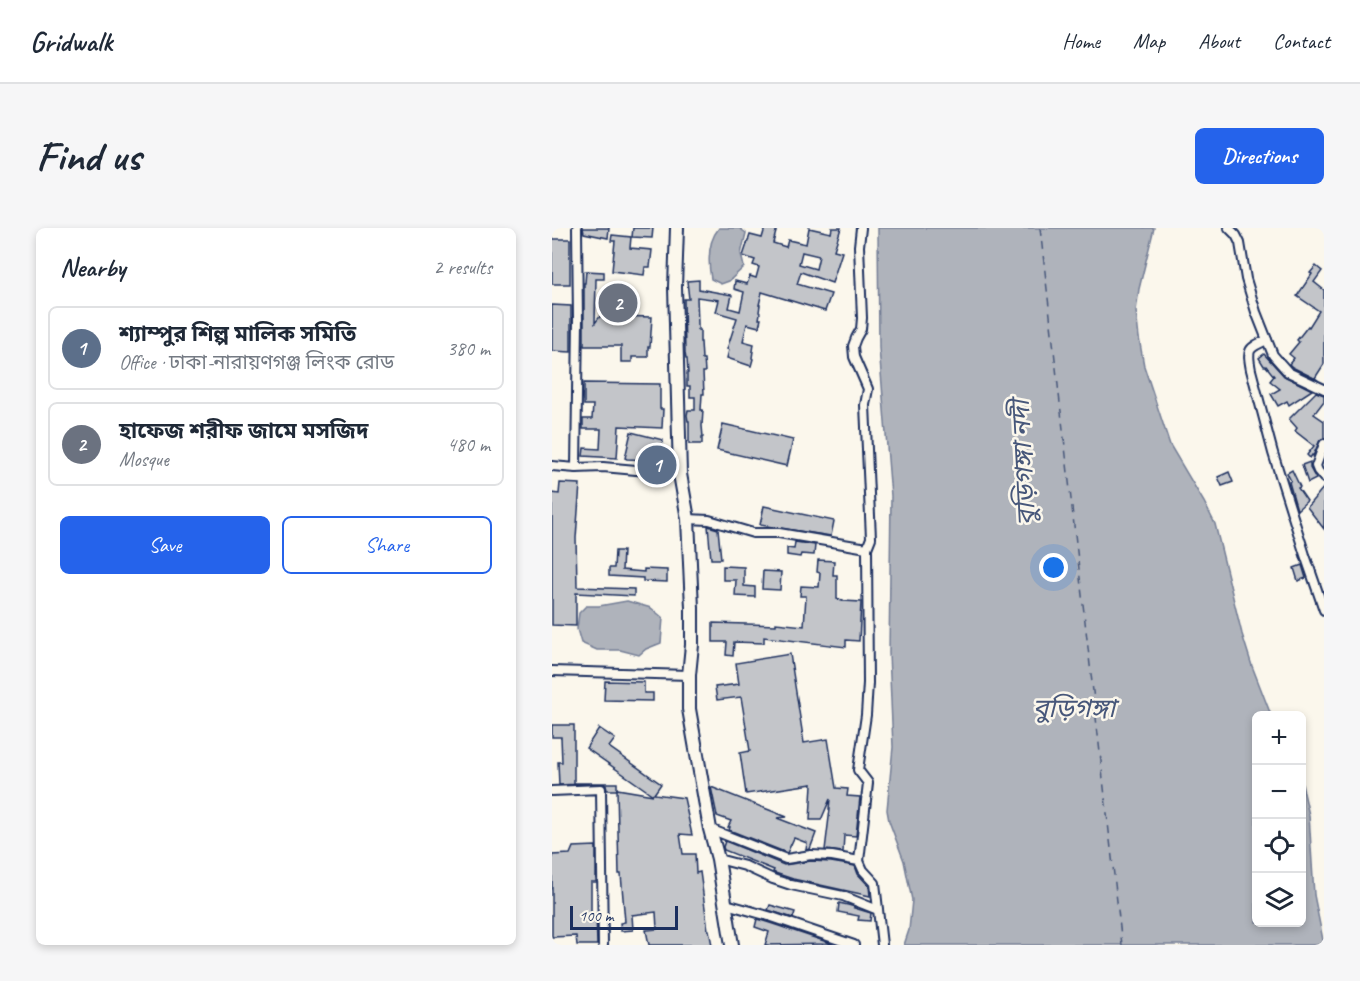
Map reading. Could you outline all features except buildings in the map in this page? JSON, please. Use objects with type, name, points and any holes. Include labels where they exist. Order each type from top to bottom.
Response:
[{"type":"highway","points":[[677,228],[675,287],[680,474],[688,519],[692,645],[689,675],[690,709],[732,945]]},
{"type":"street","points":[[576,468],[577,228]]},
{"type":"street","points":[[861,228],[859,246],[862,318],[861,329],[853,346],[854,357],[868,389],[865,405],[871,538],[867,548],[868,683],[858,770],[868,783],[859,861],[862,870],[875,883],[882,945]]},
{"type":"street","points":[[1229,228],[1240,243],[1246,279],[1273,355],[1288,372],[1324,389]]},
{"type":"street","points":[[1267,340],[1252,346],[1249,361],[1273,453],[1324,610]]},
{"type":"street","points":[[1324,444],[1316,466],[1324,478]]},
{"type":"street","points":[[552,466],[576,468],[603,466],[680,474]]},
{"type":"street","points":[[688,519],[709,520],[753,533],[779,533],[867,548]]},
{"type":"street","points":[[552,671],[689,675]]},
{"type":"street","points":[[552,791],[601,789],[603,945]]},
{"type":"street","points":[[710,829],[786,859],[811,855],[859,861]]},
{"type":"street","points":[[718,859],[745,866],[791,885],[843,896],[878,910]]},
{"type":"street","points":[[726,904],[854,945]]},
{"type":"water","points":[[719,228],[739,228],[746,233],[741,254],[744,267],[729,281],[721,284],[711,279],[709,266],[711,245]]},
{"type":"water","name":"বুড়িগঙ্গা","points":[[878,228],[1154,228],[1136,311],[1144,366],[1170,445],[1215,524],[1242,634],[1269,711],[1252,711],[1252,927],[1306,927],[1306,802],[1309,815],[1314,895],[1324,945],[904,945],[909,930],[912,900],[904,861],[887,810],[893,747],[889,653],[891,496],[879,348]]},
{"type":"water","points":[[627,601],[651,608],[663,618],[661,643],[646,649],[639,655],[620,650],[597,650],[581,643],[577,629],[579,613],[586,606]]},
{"type":"ferry route","points":[[1040,228],[1122,945]]},
{"type":"place","name":"হাফেজ শরীফ জামে মসজিদ","points":[[618,303]]},
{"type":"place","name":"শ্যাম্পুর শিল্প মালিক সমিতি","points":[[657,465]]},
{"type":"water label","name":"বুড়িগঙ্গা নদী","points":[[1023,463]]}]
